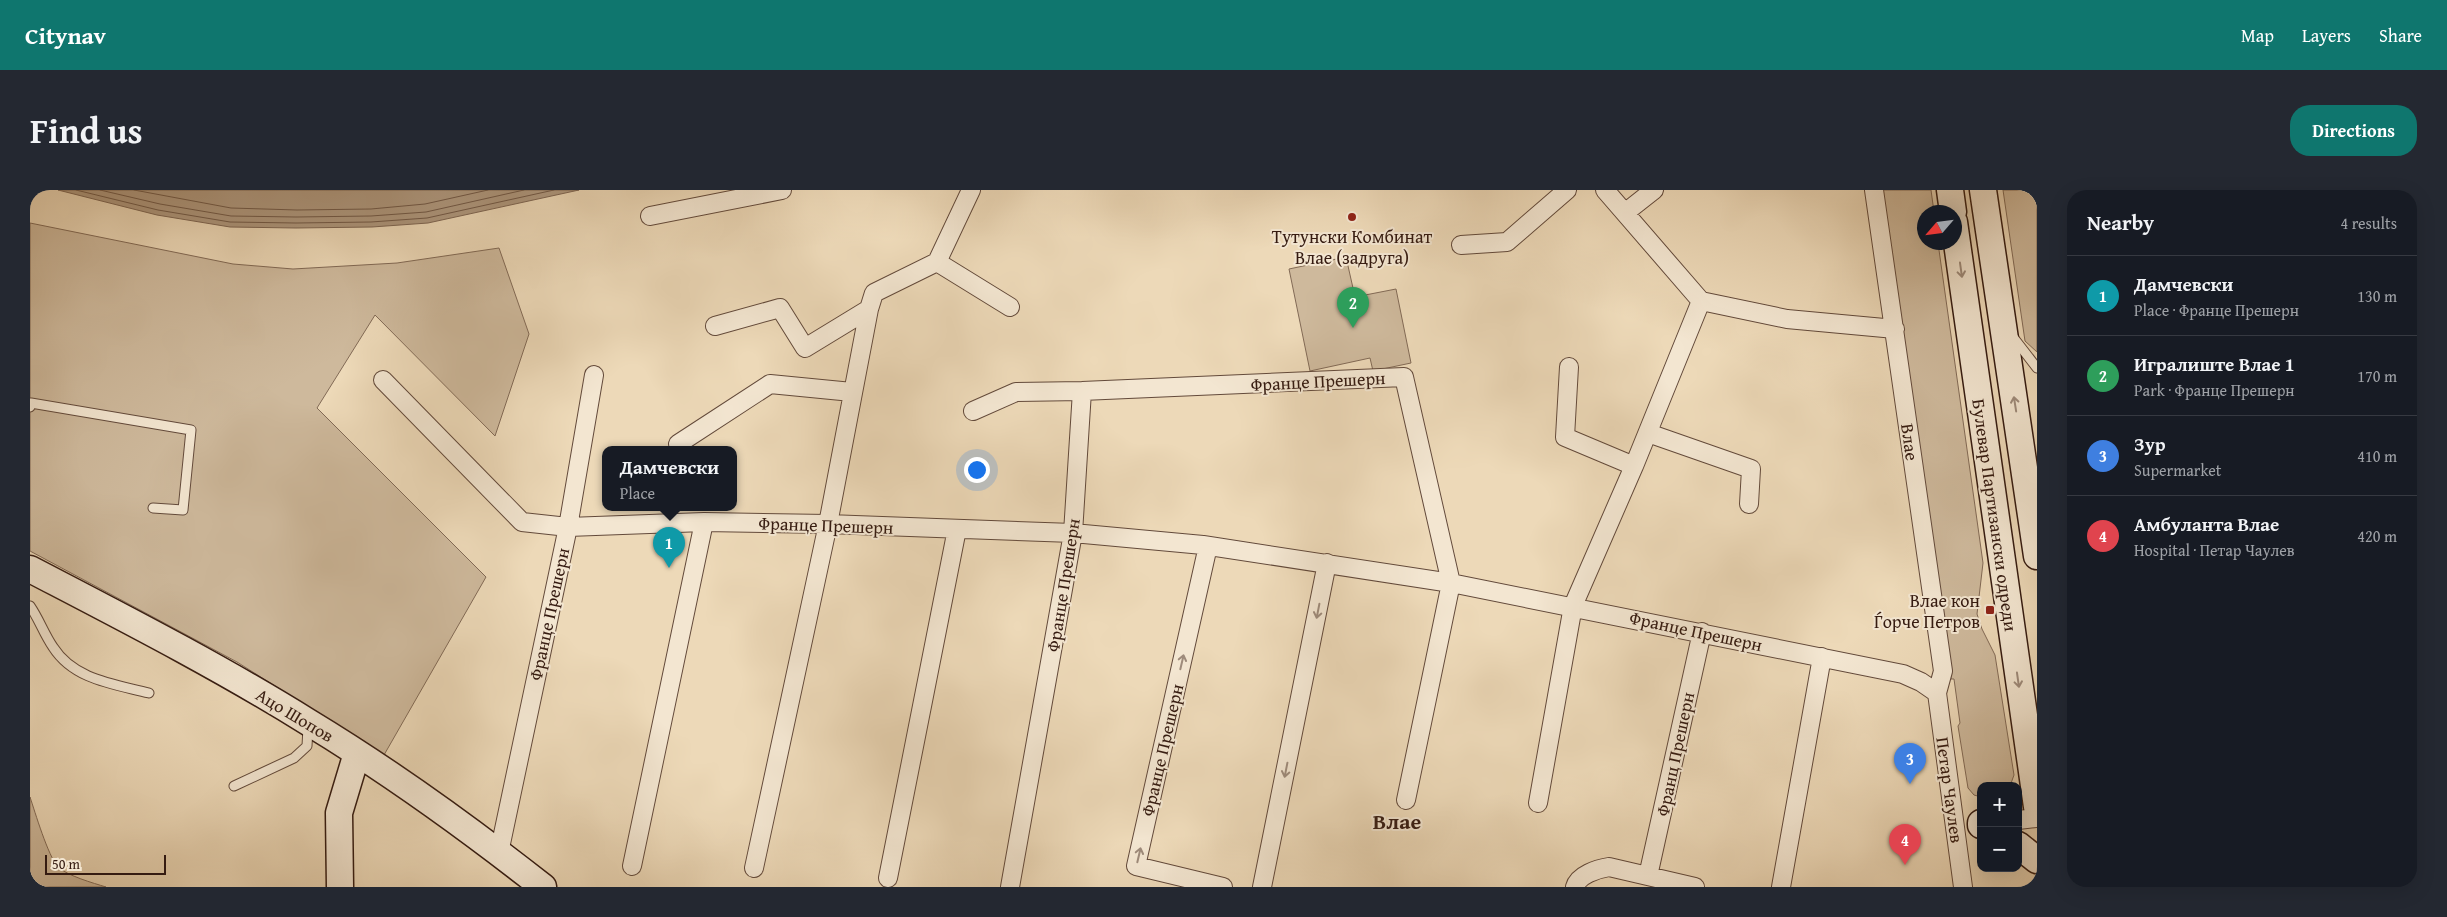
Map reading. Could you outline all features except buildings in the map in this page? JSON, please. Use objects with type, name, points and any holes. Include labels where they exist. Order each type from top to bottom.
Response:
[{"type":"street","points":[[650,216],[782,190]]},
{"type":"street","points":[[754,868],[828,524],[869,308],[874,293],[937,262],[971,190]]},
{"type":"street","points":[[1461,245],[1507,242],[1567,190]]},
{"type":"street","points":[[1605,190],[1702,301],[1787,319],[1895,329]]},
{"type":"street","points":[[1626,212],[1654,190]]},
{"type":"street","name":"Влае","points":[[1874,190],[1942,671],[1937,693]]},
{"type":"street","points":[[1950,190],[1952,205]]},
{"type":"street","name":"Булевар Партизански одреди","points":[[1983,190],[2003,326],[2026,448],[2037,556]]},
{"type":"street","name":"Булевар Партизански одреди","points":[[1958,250],[2037,807]]},
{"type":"street","points":[[937,262],[1010,307]]},
{"type":"street","points":[[1538,803],[1573,606],[1648,433],[1702,301]]},
{"type":"street","points":[[715,326],[780,308],[805,348],[869,308]]},
{"type":"street","points":[[1569,367],[1565,437],[1634,466]]},
{"type":"street","name":"Франце Прешерн","points":[[499,852],[568,528],[594,375]]},
{"type":"street","name":"Францe Прешерн","points":[[1082,391],[1404,377],[1451,583],[1406,800]]},
{"type":"street","name":"Францe Прешерн","points":[[384,380],[522,522],[568,528],[704,522],[828,524],[1074,533],[1208,546],[1451,583],[1702,632],[1903,674],[1921,682],[1937,693]]},
{"type":"street","points":[[678,444],[770,384],[852,392]]},
{"type":"street","points":[[973,411],[1016,392],[1082,391]]},
{"type":"street","name":"Франце Прешерн","points":[[1010,887],[1074,533],[1082,391]]},
{"type":"street","points":[[1648,433],[1750,469],[1748,504]]},
{"type":"street","points":[[632,866],[704,522]]},
{"type":"street","points":[[888,878],[957,529]]},
{"type":"street","name":"Францe Прешерн","points":[[1208,546],[1136,866],[1224,887]]},
{"type":"street","points":[[1262,887],[1327,563]]},
{"type":"street","name":"Ацо Шопов","points":[[30,569],[182,648],[308,722],[357,753],[499,852],[543,887]]},
{"type":"street","name":"Франц Прешерн","points":[[1648,876],[1702,632]]},
{"type":"street","points":[[1780,887],[1822,657]]},
{"type":"street","name":"Петар Чаулев","points":[[1937,693],[1975,825],[1963,887]]},
{"type":"street","points":[[2019,782],[2028,749]]},
{"type":"street","points":[[340,887],[338,813],[357,753]]},
{"type":"street","points":[[2022,820],[2037,818]]},
{"type":"street","points":[[2022,848],[2037,860]]},
{"type":"street","points":[[1575,887],[1587,874],[1603,868],[1695,887]]},
{"type":"lane","points":[[2003,326],[2032,359],[2037,368]]},
{"type":"lane","points":[[30,407],[31,403],[191,430],[184,510],[153,508]]},
{"type":"lane","points":[[30,606],[53,647],[64,661],[88,677],[149,693]]},
{"type":"lane","points":[[234,786],[294,758],[307,746],[308,722]]},
{"type":"shaded area","points":[[1882,190],[1931,190],[1933,205],[1917,205],[1917,250],[1939,250],[1983,563],[1977,614],[1995,655],[2014,775],[2011,782],[1977,782],[1977,796],[1968,788],[1958,726],[1960,723],[1954,679],[1951,679]]},
{"type":"shaded area","points":[[2003,190],[2037,190],[2037,352],[2025,341]]},
{"type":"shaded area","points":[[30,223],[233,264],[293,269],[397,263],[499,248],[529,334],[495,436],[375,315],[317,408],[486,577],[384,755],[237,662],[30,551]]},
{"type":"shaded area","points":[[1346,257],[1355,297],[1396,289],[1411,363],[1373,371],[1370,358],[1310,371],[1289,269]]},
{"type":"shaded area","points":[[30,797],[46,844],[58,867],[74,876],[106,887],[30,887]]},
{"type":"water","points":[[58,190],[579,190],[428,223],[372,227],[296,228],[230,227],[157,215]]},
{"type":"place","name":"Тутунски Комбинат Влае (задруга)","points":[[1352,217]]},
{"type":"place","name":"Игралиште Влае 1","points":[[1353,328]]},
{"type":"place","name":"Дамчевски","points":[[669,568]]},
{"type":"place","name":"Влае кон Ѓорче Петров","points":[[1990,610]]},
{"type":"place","name":"Зур","points":[[1910,784]]},
{"type":"place","name":"Амбуланта Влае","points":[[1905,865]]},
{"type":"district","name":"Влае","points":[[1397,821]]}]
